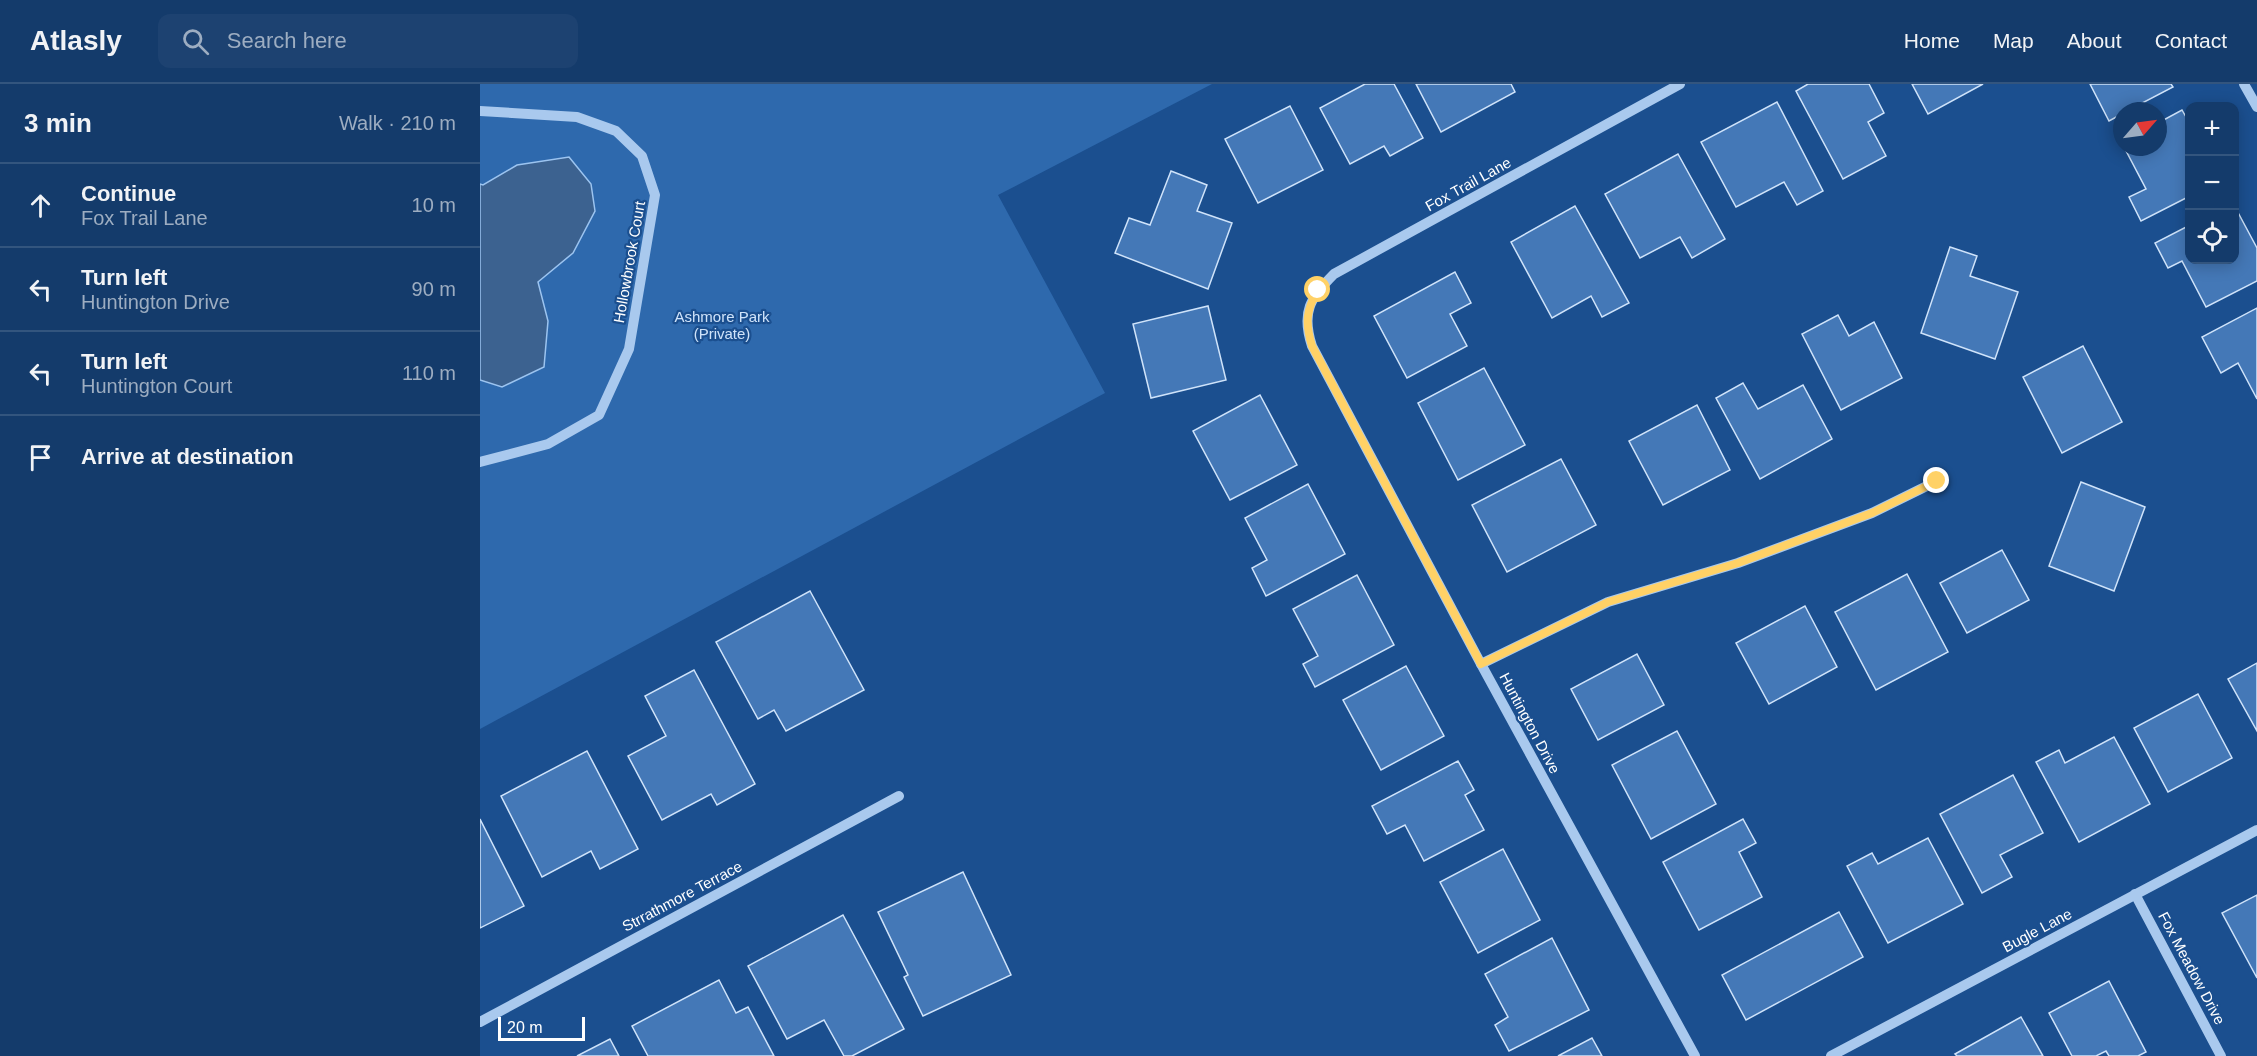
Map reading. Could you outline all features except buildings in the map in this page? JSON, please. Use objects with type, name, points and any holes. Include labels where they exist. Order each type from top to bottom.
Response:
[{"type":"street","name":"Fox Trail Lane","points":[[1310,337],[1306,324],[1309,305],[1318,290],[1334,274],[1680,84]]},
{"type":"street","points":[[2244,84],[2257,107]]},
{"type":"street","name":"Hollowbrook Court","points":[[480,111],[577,117],[616,131],[642,156],[655,195],[629,349],[599,415],[548,444],[480,462]]},
{"type":"street","name":"Huntington Drive","points":[[1310,337],[1481,664],[1695,1056]]},
{"type":"street","points":[[1481,664],[1608,602],[1738,563],[1872,513],[1937,481]]},
{"type":"street","name":"Strrathmore Terrace","points":[[480,1022],[899,796]]},
{"type":"street","name":"Bugle Lane","points":[[1831,1056],[2257,830]]},
{"type":"street","name":"Fox Meadow Drive","points":[[2135,894],[2221,1056]]},
{"type":"green space","name":"Ashmore Park (Private)","points":[[480,84],[1212,84],[998,195],[1105,393],[480,729]]},
{"type":"shaded area","points":[[569,157],[591,184],[595,211],[573,253],[538,282],[548,321],[544,367],[502,387],[480,380],[480,184],[483,185],[517,165]]},
{"type":"route","points":[[1318,290],[1309,305],[1306,324],[1312,346],[1481,664],[1608,602],[1738,563],[1872,513],[1937,481]]}]
